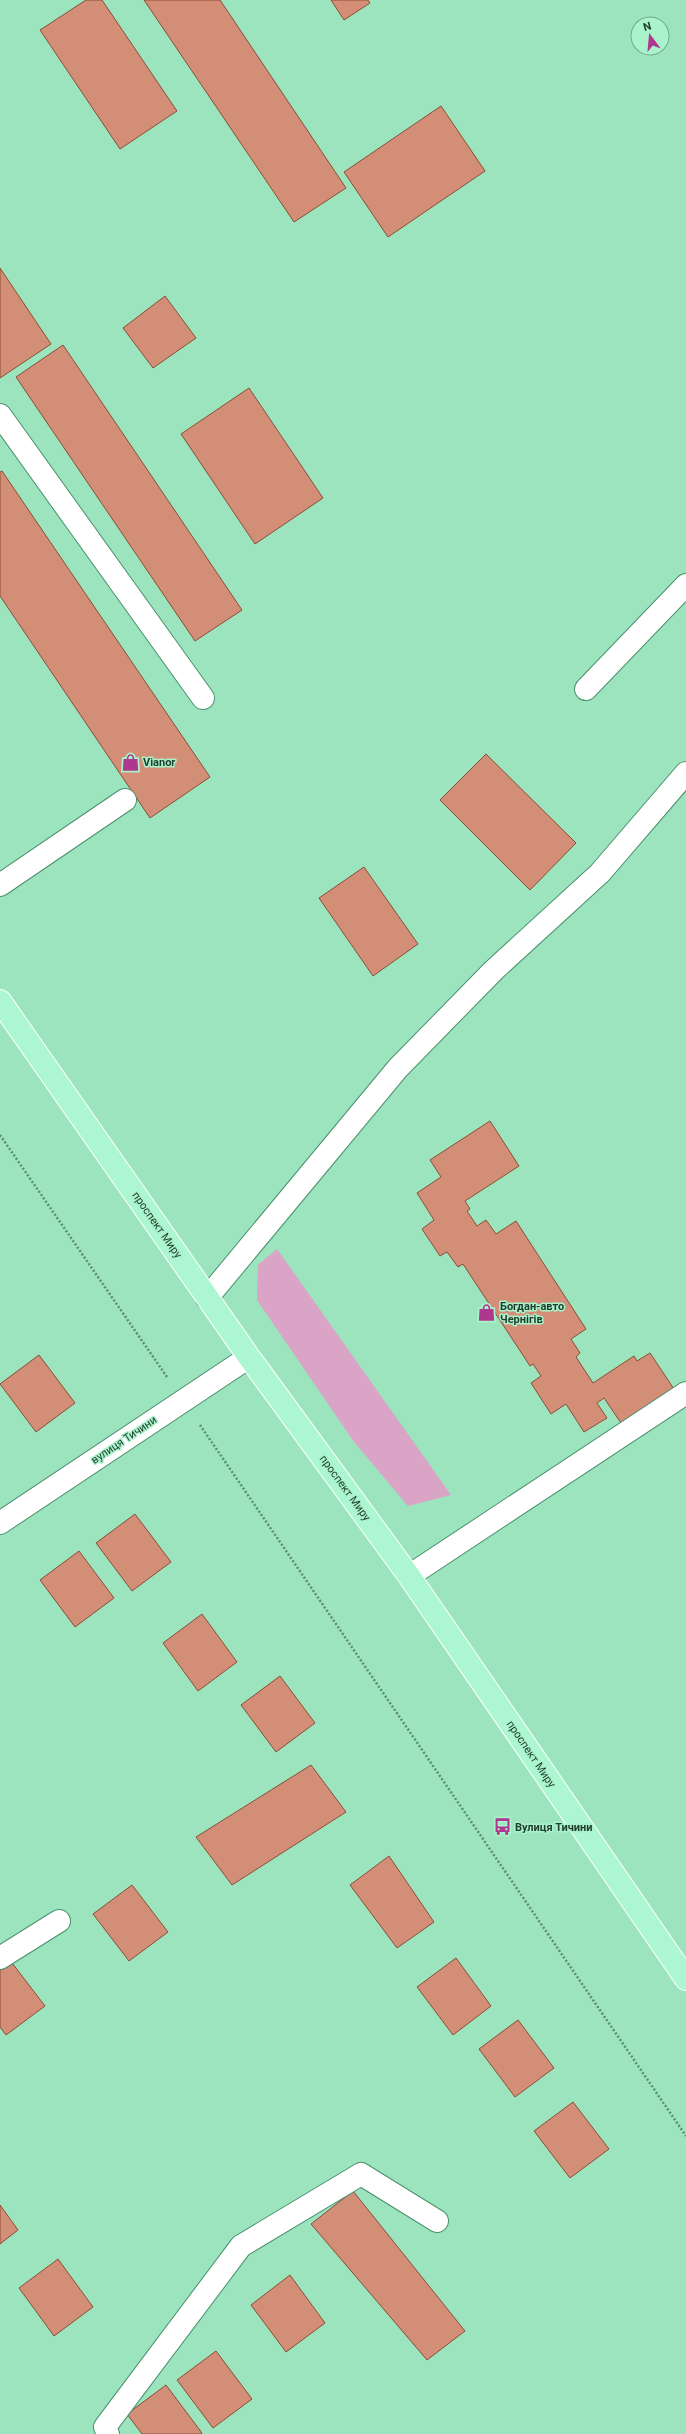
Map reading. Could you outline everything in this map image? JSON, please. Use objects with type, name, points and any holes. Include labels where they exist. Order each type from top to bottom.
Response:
[{"type":"main road","name":"проспект Миру","points":[[0,1001],[207,1298],[409,1576],[686,1979]]},
{"type":"street","points":[[0,415],[203,698]]},
{"type":"street","points":[[586,689],[686,585]]},
{"type":"street","points":[[207,1298],[398,1068],[494,970],[600,873],[682,783]]},
{"type":"street","points":[[0,885],[125,800]]},
{"type":"street","name":"вулиця Тичини","points":[[0,1523],[249,1357]]},
{"type":"street","points":[[409,1576],[686,1394]]},
{"type":"street","points":[[0,1958],[59,1921]]},
{"type":"street","points":[[108,2434],[105,2427],[241,2246],[361,2174],[437,2221]]},
{"type":"path","points":[[0,1135],[686,2136]]},
{"type":"shaded area","points":[[277,1249],[451,1495],[408,1506],[354,1442],[257,1300],[258,1265]]},
{"type":"building","points":[[86,0],[102,0],[177,111],[120,149],[40,30]]},
{"type":"building","points":[[144,0],[220,0],[346,188],[294,222]]},
{"type":"building","points":[[331,0],[368,0],[370,3],[344,20]]},
{"type":"building","points":[[441,106],[485,171],[388,237],[344,172]]},
{"type":"building","points":[[0,268],[51,344],[0,378]]},
{"type":"building","points":[[165,296],[196,338],[153,368],[123,328]]},
{"type":"building","points":[[63,345],[242,610],[195,641],[16,377]]},
{"type":"building","points":[[249,388],[323,498],[255,544],[181,434]]},
{"type":"building","points":[[2,471],[210,777],[150,818],[0,596],[0,472]]},
{"type":"building","points":[[486,754],[576,843],[530,890],[440,800]]},
{"type":"building","points":[[364,867],[418,944],[373,976],[319,898]]},
{"type":"building","points":[[490,1121],[519,1166],[465,1201],[470,1209],[467,1211],[477,1226],[486,1220],[496,1234],[516,1221],[586,1329],[571,1339],[580,1353],[576,1357],[593,1383],[634,1356],[637,1361],[650,1353],[674,1389],[621,1423],[604,1398],[597,1403],[607,1418],[584,1432],[566,1404],[551,1414],[531,1383],[541,1376],[533,1364],[530,1366],[463,1264],[458,1267],[447,1252],[440,1256],[422,1229],[434,1220],[417,1193],[441,1177],[430,1160]]},
{"type":"building","points":[[39,1355],[75,1403],[36,1432],[0,1384]]},
{"type":"building","points":[[135,1514],[171,1562],[132,1591],[96,1543]]},
{"type":"building","points":[[79,1551],[114,1598],[75,1627],[40,1580]]},
{"type":"building","points":[[202,1614],[237,1662],[198,1691],[163,1643]]},
{"type":"building","points":[[280,1676],[315,1723],[276,1752],[241,1705]]},
{"type":"building","points":[[311,1765],[346,1812],[232,1885],[196,1837]]},
{"type":"building","points":[[389,1856],[434,1922],[397,1948],[350,1885]]},
{"type":"building","points":[[132,1885],[168,1932],[129,1961],[93,1914]]},
{"type":"building","points":[[456,1958],[491,2006],[453,2035],[417,1987]]},
{"type":"building","points":[[9,1959],[45,2006],[6,2035],[0,2027],[0,1966]]},
{"type":"building","points":[[518,2020],[554,2068],[515,2097],[479,2049]]},
{"type":"building","points":[[573,2102],[609,2149],[570,2178],[534,2131]]},
{"type":"building","points":[[353,2191],[465,2331],[427,2360],[311,2224]]},
{"type":"building","points":[[0,2205],[18,2230],[0,2244]]},
{"type":"building","points":[[58,2259],[93,2307],[54,2336],[19,2288]]},
{"type":"building","points":[[290,2275],[325,2323],[286,2352],[251,2305]]},
{"type":"building","points":[[216,2351],[252,2399],[213,2428],[177,2380]]},
{"type":"building","points":[[166,2385],[202,2433],[142,2434],[127,2414]]},
{"type":"place","name":"Vianor","points":[[130,762]]},
{"type":"place","name":"Богдан-авто Чернігів","points":[[487,1312]]},
{"type":"place","name":"Вулиця Тичини","points":[[502,1827]]}]
